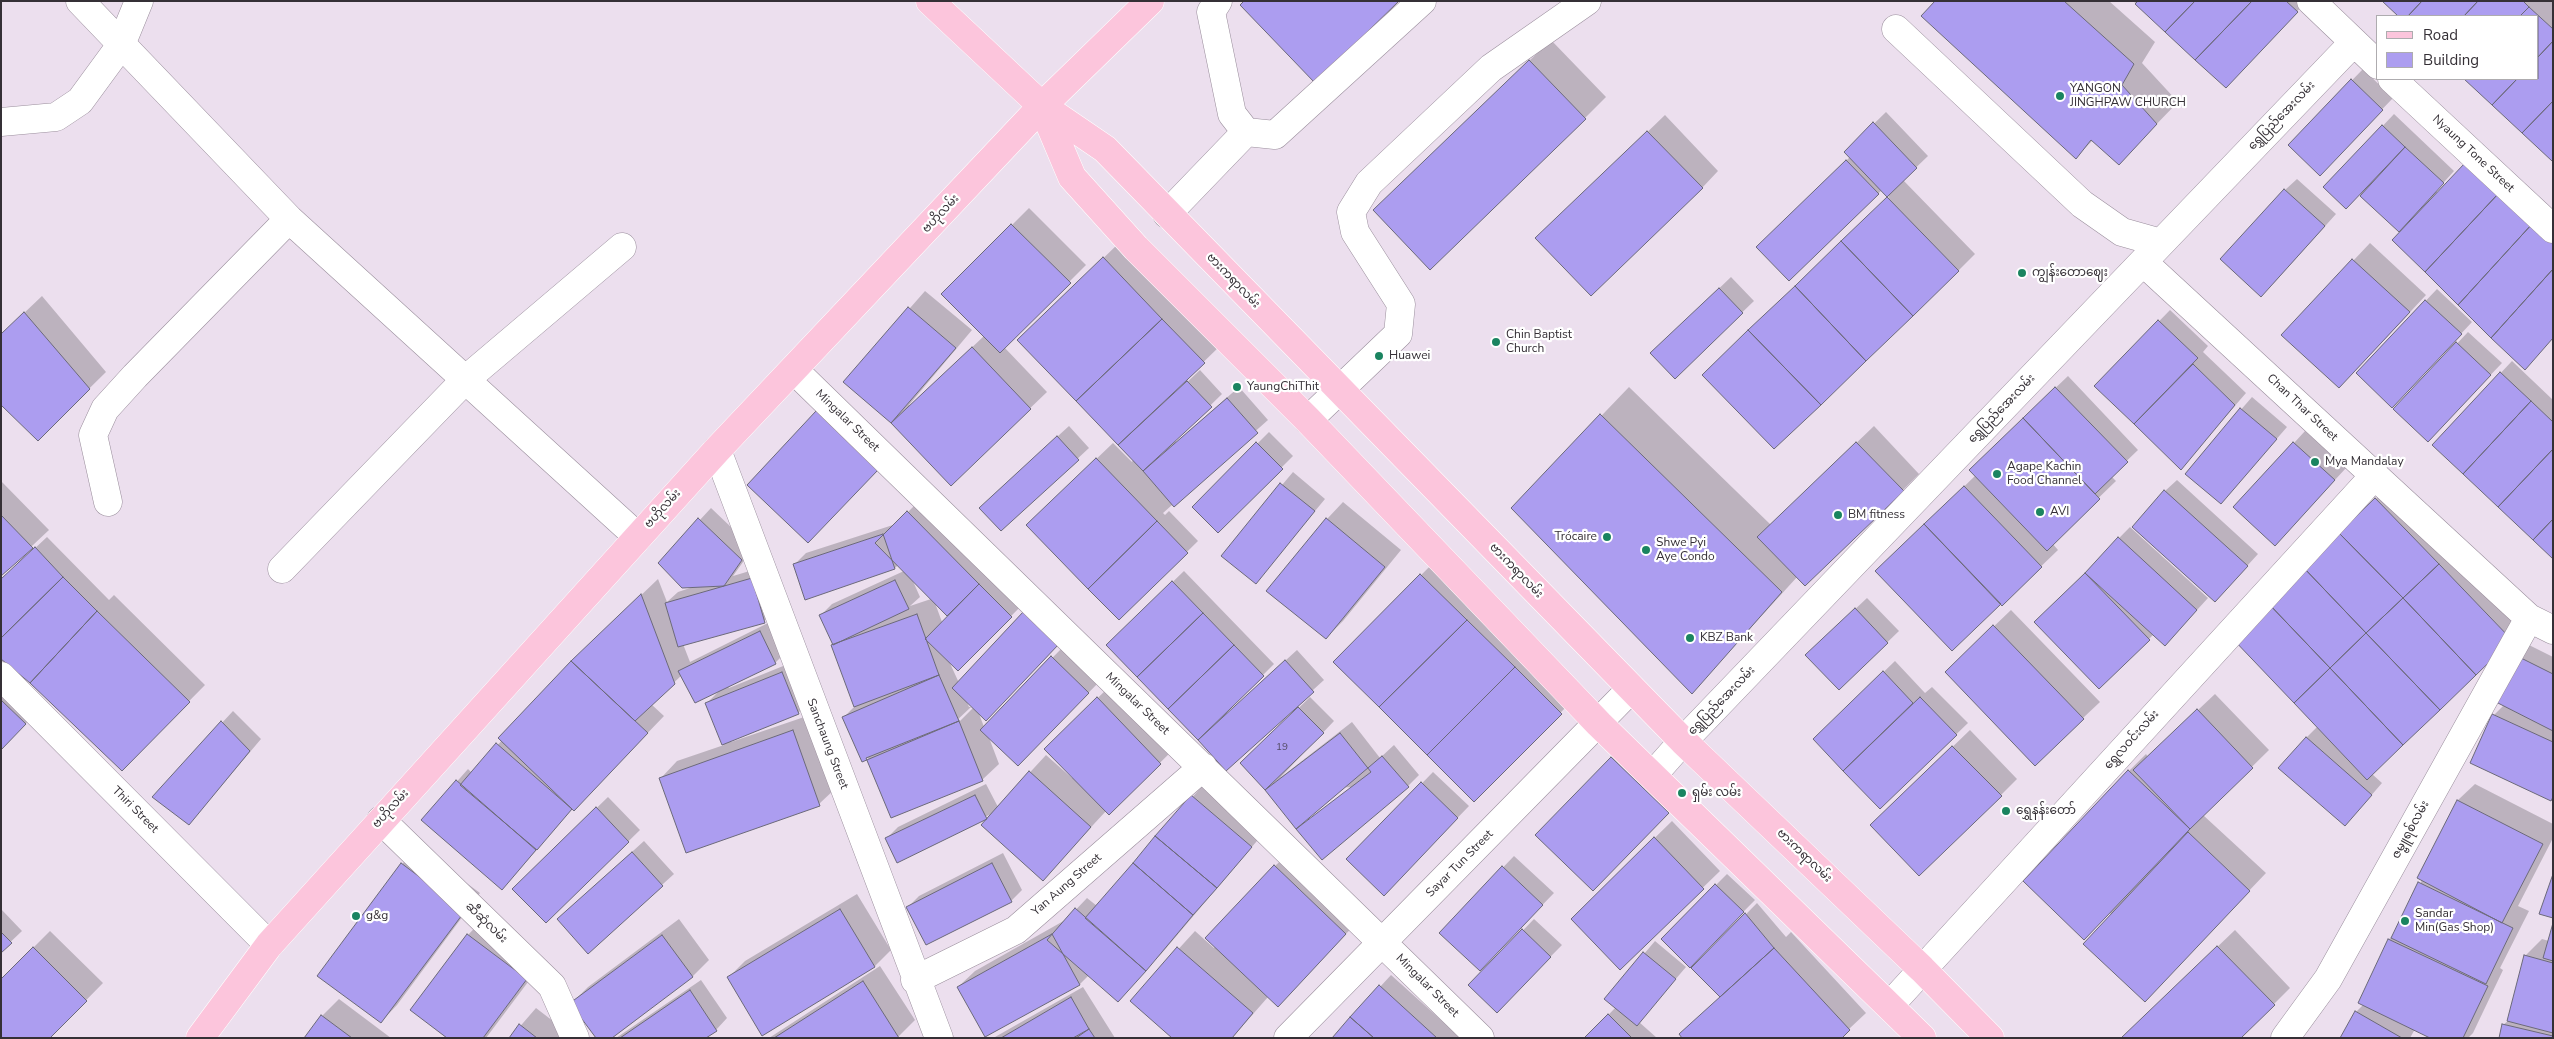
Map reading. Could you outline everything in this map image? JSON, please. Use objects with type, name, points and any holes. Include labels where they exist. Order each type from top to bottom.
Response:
[{"type":"main road","name":"ဗားကရာလမ်း","points":[[930,1],[1042,106],[1105,149],[1631,689],[1922,969],[1990,1038]]},
{"type":"main road","name":"ဗဟိုလမ်း","points":[[205,1036],[269,945],[717,450],[1042,106],[1150,1]]},
{"type":"main road","name":"ဗားကရာလမ်း","points":[[1042,106],[1072,177],[1136,248],[1308,420],[1599,724],[1922,1038]]},
{"type":"street","points":[[80,1],[121,46],[289,219],[638,537]]},
{"type":"street","points":[[1,122],[56,117],[80,101],[121,46],[139,1]]},
{"type":"street","points":[[1218,1],[1211,12],[1232,114],[1246,132],[1275,135],[1421,2]]},
{"type":"street","points":[[1308,420],[1398,334],[1401,304],[1355,232],[1351,212],[1369,183],[1491,68],[1587,1]]},
{"type":"street","points":[[2311,1],[2376,63]]},
{"type":"street","points":[[1896,29],[2082,204],[2152,252]]},
{"type":"street","name":"ရွှေပြည်အေးလမ်း","points":[[1652,776],[1683,741],[2354,42]]},
{"type":"street","name":"Nyaung Tone Street","points":[[2393,80],[2553,229]]},
{"type":"street","points":[[1167,214],[1246,132]]},
{"type":"street","points":[[108,502],[93,435],[105,408],[289,219]]},
{"type":"street","points":[[282,569],[465,380],[622,248]]},
{"type":"street","name":"Chan Thar Street","points":[[2152,252],[2374,475],[2541,624]]},
{"type":"street","name":"Mingalar Street","points":[[794,370],[1480,1038]]},
{"type":"street","name":"Sanchaung Street","points":[[717,450],[915,980],[939,1038]]},
{"type":"street","name":"ရွှေလဝင်းလမ်း","points":[[1890,1005],[2374,475]]},
{"type":"street","name":"ဇမ္ဗူရစ်လမ်း","points":[[2285,1038],[2328,979],[2541,624]]},
{"type":"street","name":"Thiri Street","points":[[1,676],[269,945]]},
{"type":"street","name":"Sayar Tun Street","points":[[1288,1038],[1599,724],[1631,689]]},
{"type":"street","name":"Yan Aung Street","points":[[915,980],[1016,930],[1203,767]]},
{"type":"street","name":"ဆီဆုံလမ်း","points":[[381,820],[552,986],[575,1038]]},
{"type":"building","points":[[1244,1],[1399,1],[1315,83],[1240,5]]},
{"type":"building","points":[[1935,1],[2064,1],[2134,64],[2122,85],[2157,124],[2119,165],[2091,140],[2076,159],[1921,16]]},
{"type":"building","points":[[2138,1],[2195,1],[2165,32],[2135,4]]},
{"type":"building","points":[[2195,1],[2252,1],[2195,60],[2165,32]]},
{"type":"building","points":[[2252,1],[2286,1],[2298,12],[2226,88],[2195,60]]},
{"type":"building","points":[[2382,1],[2422,1],[2409,15],[2397,15]]},
{"type":"building","points":[[2422,1],[2478,1],[2465,15],[2409,15]]},
{"type":"building","points":[[2478,1],[2523,1],[2529,7],[2521,15],[2465,15]]},
{"type":"building","points":[[2529,7],[2538,15],[2521,15]]},
{"type":"building","points":[[2539,16],[2553,29],[2553,41],[2539,56]]},
{"type":"building","points":[[2553,41],[2553,101],[2522,133],[2492,105],[2516,80],[2539,80],[2539,56]]},
{"type":"building","points":[[1529,60],[1586,119],[1430,270],[1373,210]]},
{"type":"building","points":[[2351,79],[2383,110],[2320,176],[2288,145]]},
{"type":"building","points":[[2465,80],[2516,80],[2492,105]]},
{"type":"building","points":[[2553,101],[2553,160],[2552,161],[2522,133]]},
{"type":"building","points":[[1873,122],[1917,168],[1887,197],[1844,152]]},
{"type":"building","points":[[2382,125],[2405,147],[2346,209],[2323,187]]},
{"type":"building","points":[[1647,131],[1703,188],[1591,296],[1535,238]]},
{"type":"building","points":[[2405,147],[2444,183],[2399,232],[2360,196]]},
{"type":"building","points":[[1846,160],[1879,194],[1789,281],[1756,247]]},
{"type":"building","points":[[2465,163],[2498,194],[2425,272],[2392,240]]},
{"type":"building","points":[[2284,189],[2325,226],[2261,297],[2220,259]]},
{"type":"building","points":[[2498,194],[2532,224],[2458,305],[2425,272]]},
{"type":"building","points":[[1887,197],[1959,271],[1913,316],[1841,241]]},
{"type":"building","points":[[1011,224],[1071,283],[1000,353],[941,294]]},
{"type":"building","points":[[2532,224],[2553,244],[2553,269],[2491,338],[2458,305]]},
{"type":"building","points":[[1841,241],[1913,316],[1866,361],[1795,286]]},
{"type":"building","points":[[1103,257],[1162,319],[1076,401],[1017,340]]},
{"type":"building","points":[[2352,259],[2410,312],[2339,388],[2281,335]]},
{"type":"building","points":[[2553,269],[2553,338],[2525,370],[2491,338]]},
{"type":"building","points":[[1795,286],[1866,361],[1821,405],[1748,330]]},
{"type":"building","points":[[1719,288],[1743,313],[1675,379],[1650,353]]},
{"type":"building","points":[[2425,300],[2462,334],[2392,408],[2356,373]]},
{"type":"building","points":[[908,307],[956,348],[891,423],[843,382]]},
{"type":"building","points":[[24,312],[90,389],[38,441],[1,405],[1,334]]},
{"type":"building","points":[[1162,319],[1205,363],[1118,445],[1076,401]]},
{"type":"building","points":[[2158,320],[2198,358],[2134,424],[2094,386]]},
{"type":"building","points":[[1748,330],[1821,405],[1774,449],[1702,375]]},
{"type":"building","points":[[2456,342],[2491,375],[2428,442],[2393,409]]},
{"type":"building","points":[[972,347],[1031,409],[951,486],[891,423]]},
{"type":"building","points":[[2193,364],[2235,405],[2181,470],[2134,424]]},
{"type":"building","points":[[2500,372],[2531,401],[2463,474],[2432,445]]},
{"type":"building","points":[[1187,381],[1212,407],[1143,471],[1118,445]]},
{"type":"building","points":[[2055,387],[2128,462],[2095,494],[2023,418]]},
{"type":"building","points":[[1227,398],[1258,433],[1174,507],[1143,471]]},
{"type":"building","points":[[2531,401],[2553,422],[2553,449],[2498,507],[2463,474]]},
{"type":"building","points":[[2240,408],[2277,439],[2221,504],[2185,474]]},
{"type":"building","points":[[816,411],[878,470],[808,543],[747,485]]},
{"type":"building","name":"Shwe Pyi Aye Condo","points":[[1600,414],[1782,592],[1692,694],[1511,508]]},
{"type":"building","points":[[2023,418],[2100,499],[2047,551],[1969,470]]},
{"type":"building","points":[[1057,436],[1079,460],[1001,531],[979,508]]},
{"type":"building","points":[[1256,442],[1283,469],[1218,533],[1192,507]]},
{"type":"building","points":[[1856,442],[1904,491],[1805,586],[1757,537]]},
{"type":"building","points":[[2293,442],[2335,480],[2275,546],[2233,507]]},
{"type":"building","points":[[2553,449],[2553,519],[2533,540],[2498,507]]},
{"type":"building","points":[[1096,458],[1157,521],[1088,589],[1026,525]]},
{"type":"building","points":[[1280,483],[1315,511],[1256,584],[1221,556]]},
{"type":"building","points":[[1964,486],[2042,567],[2002,606],[1924,524]]},
{"type":"building","points":[[2164,490],[2248,566],[2215,602],[2132,527]]},
{"type":"building","points":[[2375,498],[2439,564],[2403,598],[2339,533]]},
{"type":"building","points":[[907,511],[979,584],[947,616],[875,543]]},
{"type":"building","points":[[1,515],[33,548],[1,576]]},
{"type":"building","points":[[698,518],[742,560],[724,586],[682,588],[658,563]]},
{"type":"building","points":[[1326,518],[1385,567],[1326,639],[1266,591]]},
{"type":"building","points":[[2553,519],[2553,559],[2533,540]]},
{"type":"building","points":[[1157,521],[1188,553],[1119,620],[1088,589]]},
{"type":"building","points":[[1924,524],[2001,604],[1952,651],[1875,571]]},
{"type":"building","points":[[2339,533],[2403,598],[2366,633],[2303,567]]},
{"type":"building","points":[[883,534],[895,569],[805,600],[793,564]]},
{"type":"building","points":[[2118,537],[2197,610],[2165,646],[2085,573]]},
{"type":"building","points":[[35,547],[63,577],[1,638],[1,579]]},
{"type":"building","points":[[2439,564],[2512,640],[2476,675],[2403,598]]},
{"type":"building","points":[[2303,567],[2366,633],[2330,668],[2267,602]]},
{"type":"building","points":[[2085,573],[2150,640],[2099,689],[2034,622]]},
{"type":"building","points":[[1420,574],[1467,620],[1379,707],[1333,662]]},
{"type":"building","points":[[63,577],[97,611],[30,683],[1,659],[1,638]]},
{"type":"building","points":[[752,578],[765,623],[678,647],[665,603]]},
{"type":"building","points":[[895,580],[909,609],[833,645],[819,615]]},
{"type":"building","points":[[1172,581],[1203,613],[1137,677],[1106,645]]},
{"type":"building","points":[[979,584],[1012,617],[958,671],[925,639]]},
{"type":"building","points":[[641,594],[675,684],[635,721],[571,661]]},
{"type":"building","points":[[2403,598],[2476,675],[2440,710],[2366,633]]},
{"type":"building","points":[[2267,602],[2330,668],[2294,703],[2231,637]]},
{"type":"building","points":[[1855,608],[1888,643],[1839,690],[1805,655]]},
{"type":"building","points":[[97,611],[190,702],[122,771],[30,683]]},
{"type":"building","points":[[1024,611],[1059,644],[986,721],[952,688]]},
{"type":"building","points":[[1203,613],[1234,645],[1168,709],[1137,677]]},
{"type":"building","points":[[917,614],[939,675],[854,707],[831,645]]},
{"type":"building","points":[[1467,620],[1515,667],[1427,755],[1379,707]]},
{"type":"building","points":[[1993,625],[2084,719],[2035,766],[1945,672]]},
{"type":"building","points":[[760,631],[776,664],[695,703],[678,671]]},
{"type":"building","points":[[2366,633],[2440,710],[2403,745],[2330,668]]},
{"type":"building","points":[[1234,645],[1264,676],[1198,740],[1168,709]]},
{"type":"building","points":[[1051,656],[1089,693],[1018,766],[980,730]]},
{"type":"building","points":[[2517,656],[2553,674],[2553,731],[2494,701]]},
{"type":"building","points":[[1285,660],[1314,692],[1226,771],[1198,740]]},
{"type":"building","points":[[571,661],[648,733],[574,811],[498,738]]},
{"type":"building","points":[[1515,667],[1562,714],[1474,802],[1427,755]]},
{"type":"building","points":[[2330,668],[2403,745],[2367,780],[2294,703]]},
{"type":"building","points":[[1883,671],[1913,703],[1843,771],[1813,739]]},
{"type":"building","points":[[782,672],[799,714],[722,745],[705,703]]},
{"type":"building","points":[[939,675],[959,721],[862,762],[842,717]]},
{"type":"building","points":[[1097,697],[1161,764],[1109,815],[1044,749]]},
{"type":"building","points":[[1920,697],[1957,735],[1880,809],[1843,771]]},
{"type":"building","points":[[1,700],[26,724],[1,750]]},
{"type":"building","points":[[1298,707],[1324,733],[1265,790],[1240,763]]},
{"type":"building","points":[[2197,709],[2253,768],[2190,829],[2133,770]]},
{"type":"building","points":[[2492,714],[2553,742],[2553,797],[2551,801],[2470,763]]},
{"type":"building","points":[[221,721],[250,751],[189,825],[152,797]]},
{"type":"building","points":[[959,721],[983,781],[891,818],[866,758]]},
{"type":"building","points":[[793,730],[820,806],[686,853],[659,778]]},
{"type":"building","points":[[1340,733],[1371,772],[1296,829],[1265,790]]},
{"type":"building","points":[[2306,737],[2372,795],[2345,826],[2278,768]]},
{"type":"building","points":[[496,743],[572,809],[537,850],[460,785]]},
{"type":"building","points":[[1952,746],[2002,796],[1919,876],[1870,825]]},
{"type":"building","points":[[1382,756],[1409,787],[1322,860],[1296,829]]},
{"type":"building","points":[[1611,757],[1669,813],[1593,891],[1535,835]]},
{"type":"building","points":[[2128,770],[2190,829],[2084,940],[2023,881]]},
{"type":"building","points":[[1029,771],[1091,827],[1043,881],[981,825]]},
{"type":"building","points":[[456,780],[536,850],[502,890],[421,820]]},
{"type":"building","points":[[1421,782],[1458,818],[1384,896],[1346,859]]},
{"type":"building","points":[[975,795],[987,819],[897,863],[885,838]]},
{"type":"building","points":[[1191,795],[1252,847],[1217,888],[1155,836]]},
{"type":"building","points":[[2457,800],[2543,844],[2502,923],[2417,878]]},
{"type":"building","points":[[596,807],[629,842],[546,923],[512,889]]},
{"type":"building","points":[[2188,832],[2250,891],[2145,1002],[2083,944]]},
{"type":"building","points":[[1155,836],[1217,888],[1193,915],[1133,863]]},
{"type":"building","points":[[1654,837],[1704,889],[1620,970],[1571,919]]},
{"type":"building","points":[[632,852],[663,886],[588,954],[557,919]]},
{"type":"building","points":[[401,863],[465,911],[381,1023],[317,976]]},
{"type":"building","points":[[992,863],[1012,902],[926,945],[906,907]]},
{"type":"building","points":[[1133,863],[1193,915],[1146,971],[1085,918]]},
{"type":"building","points":[[1274,865],[1346,934],[1278,1007],[1205,938]]},
{"type":"building","points":[[1502,866],[1543,905],[1480,971],[1439,933]]},
{"type":"building","points":[[2553,874],[2553,918],[2539,914]]},
{"type":"building","points":[[2418,882],[2513,928],[2486,984],[2391,938]]},
{"type":"building","points":[[1715,884],[1744,912],[1690,968],[1661,939]]},
{"type":"building","points":[[1075,908],[1146,971],[1118,1002],[1047,940]]},
{"type":"building","points":[[840,909],[875,967],[762,1036],[727,977]]},
{"type":"building","points":[[1745,913],[1774,948],[1720,997],[1691,968]]},
{"type":"building","points":[[2553,923],[2553,961],[2543,958]]},
{"type":"building","points":[[1522,929],[1551,957],[1497,1013],[1468,985]]},
{"type":"building","points":[[1,932],[12,943],[1,953]]},
{"type":"building","points":[[467,934],[527,979],[483,1038],[447,1038],[410,1010]]},
{"type":"building","points":[[1052,934],[1080,985],[985,1037],[957,987]]},
{"type":"building","points":[[662,935],[693,977],[612,1038],[596,1038],[570,1003]]},
{"type":"building","points":[[2388,939],[2488,986],[2463,1038],[2430,1038],[2358,1003]]},
{"type":"building","points":[[2217,946],[2275,1005],[2241,1038],[2121,1038]]},
{"type":"building","points":[[33,947],[87,1001],[50,1038],[1,1038],[1,979]]},
{"type":"building","points":[[1177,947],[1253,1013],[1232,1038],[1172,1038],[1130,1001]]},
{"type":"building","points":[[1774,948],[1850,1030],[1842,1038],[1682,1038],[1679,1034]]},
{"type":"building","points":[[1643,952],[1676,979],[1637,1026],[1604,999]]},
{"type":"building","points":[[2524,955],[2553,963],[2553,1033],[2507,1021]]},
{"type":"building","points":[[863,981],[899,1038],[774,1038]]},
{"type":"building","points":[[1379,985],[1437,1038],[1374,1038],[1350,1017]]},
{"type":"building","points":[[690,990],[717,1031],[706,1038],[620,1038]]},
{"type":"building","points":[[1071,997],[1089,1029],[1073,1038],[1001,1038]]},
{"type":"building","points":[[2355,1011],[2402,1038],[2340,1038]]},
{"type":"building","points":[[1608,1014],[1632,1038],[1584,1038]]},
{"type":"building","points":[[321,1015],[352,1038],[304,1038]]},
{"type":"building","points":[[1350,1017],[1374,1038],[1332,1038]]},
{"type":"building","points":[[519,1024],[537,1038],[509,1038]]},
{"type":"building","points":[[2502,1024],[2553,1036],[2553,1038],[2499,1038]]},
{"type":"building","points":[[1089,1029],[1095,1038],[1076,1038]]},
{"type":"place","name":"YANGON JINGHPAW CHURCH","points":[[2060,96]]},
{"type":"place","name":"ကျွန်းတောဈေး","points":[[2022,273]]},
{"type":"place","name":"Chin Baptist Church","points":[[1496,342]]},
{"type":"place","name":"Huawei","points":[[1379,356]]},
{"type":"place","name":"YaungChiThit","points":[[1237,387]]},
{"type":"place","name":"Mya Mandalay","points":[[2315,462]]},
{"type":"place","name":"Agape Kachin Food Channel","points":[[1997,474]]},
{"type":"place","name":"AVI","points":[[2040,512]]},
{"type":"place","name":"BM fitness","points":[[1838,515]]},
{"type":"place","name":"Trócaire","points":[[1607,537]]},
{"type":"place","name":"Shwe Pyi Aye Condo","points":[[1646,550]]},
{"type":"place","name":"KBZ Bank","points":[[1690,638]]},
{"type":"place","name":"ရှမ်း လမ်း","points":[[1682,793]]},
{"type":"place","name":"ရွှေနန်းတော်","points":[[2006,811]]},
{"type":"place","name":"g&g","points":[[356,916]]},
{"type":"place","name":"Sandar Min(Gas Shop)","points":[[2405,921]]}]
